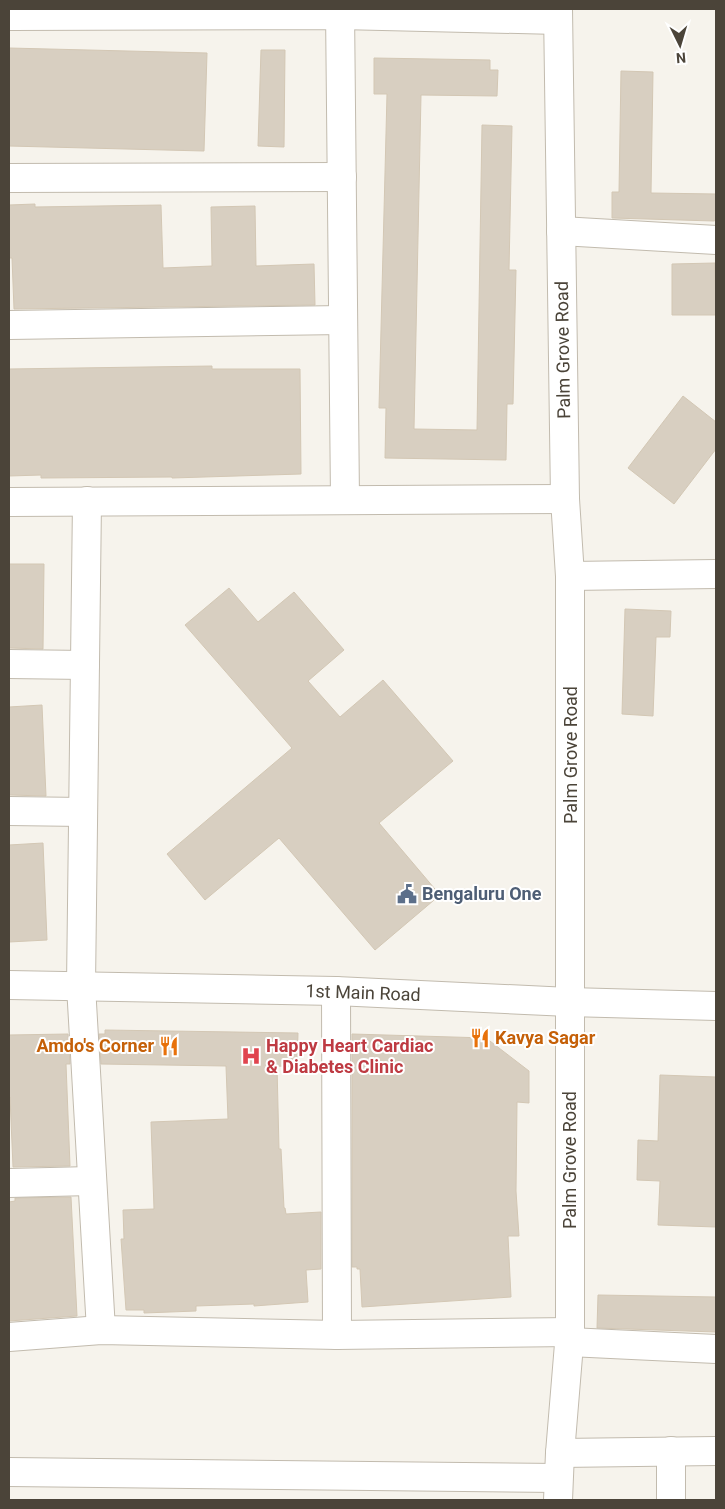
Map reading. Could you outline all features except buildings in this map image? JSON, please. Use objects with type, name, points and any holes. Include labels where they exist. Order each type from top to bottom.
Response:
[{"type":"street","points":[[340,12],[345,499]]},
{"type":"street","points":[[9,16],[340,12],[558,14]]},
{"type":"street","name":"Palm Grove Road","points":[[558,14],[565,499],[570,576],[570,1337],[559,1477]]},
{"type":"street","points":[[9,178],[342,178]]},
{"type":"street","points":[[561,231],[716,240]]},
{"type":"street","points":[[9,325],[343,320]]},
{"type":"street","points":[[9,502],[565,499]]},
{"type":"street","points":[[87,502],[80,986],[101,1330]]},
{"type":"street","points":[[570,576],[716,574]]},
{"type":"street","points":[[9,664],[85,665]]},
{"type":"street","points":[[9,811],[83,812]]},
{"type":"street","name":"1st Main Road","points":[[9,984],[336,991],[569,1002],[716,1006]]},
{"type":"street","points":[[336,991],[337,1334]]},
{"type":"street","points":[[9,1183],[91,1181]]},
{"type":"street","points":[[9,1337],[101,1330],[570,1337],[716,1348]]},
{"type":"street","points":[[9,1472],[559,1477],[670,1451],[716,1450]]},
{"type":"street","points":[[670,1451],[671,1500]]},
{"type":"place","name":"Bengaluru One","points":[[407,894]]},
{"type":"place","name":"Kavya Sagar","points":[[480,1038]]},
{"type":"place","name":"Amdo's Corner","points":[[169,1046]]},
{"type":"place","name":"Happy Heart Cardiac & Diabetes Clinic","points":[[251,1056]]}]
